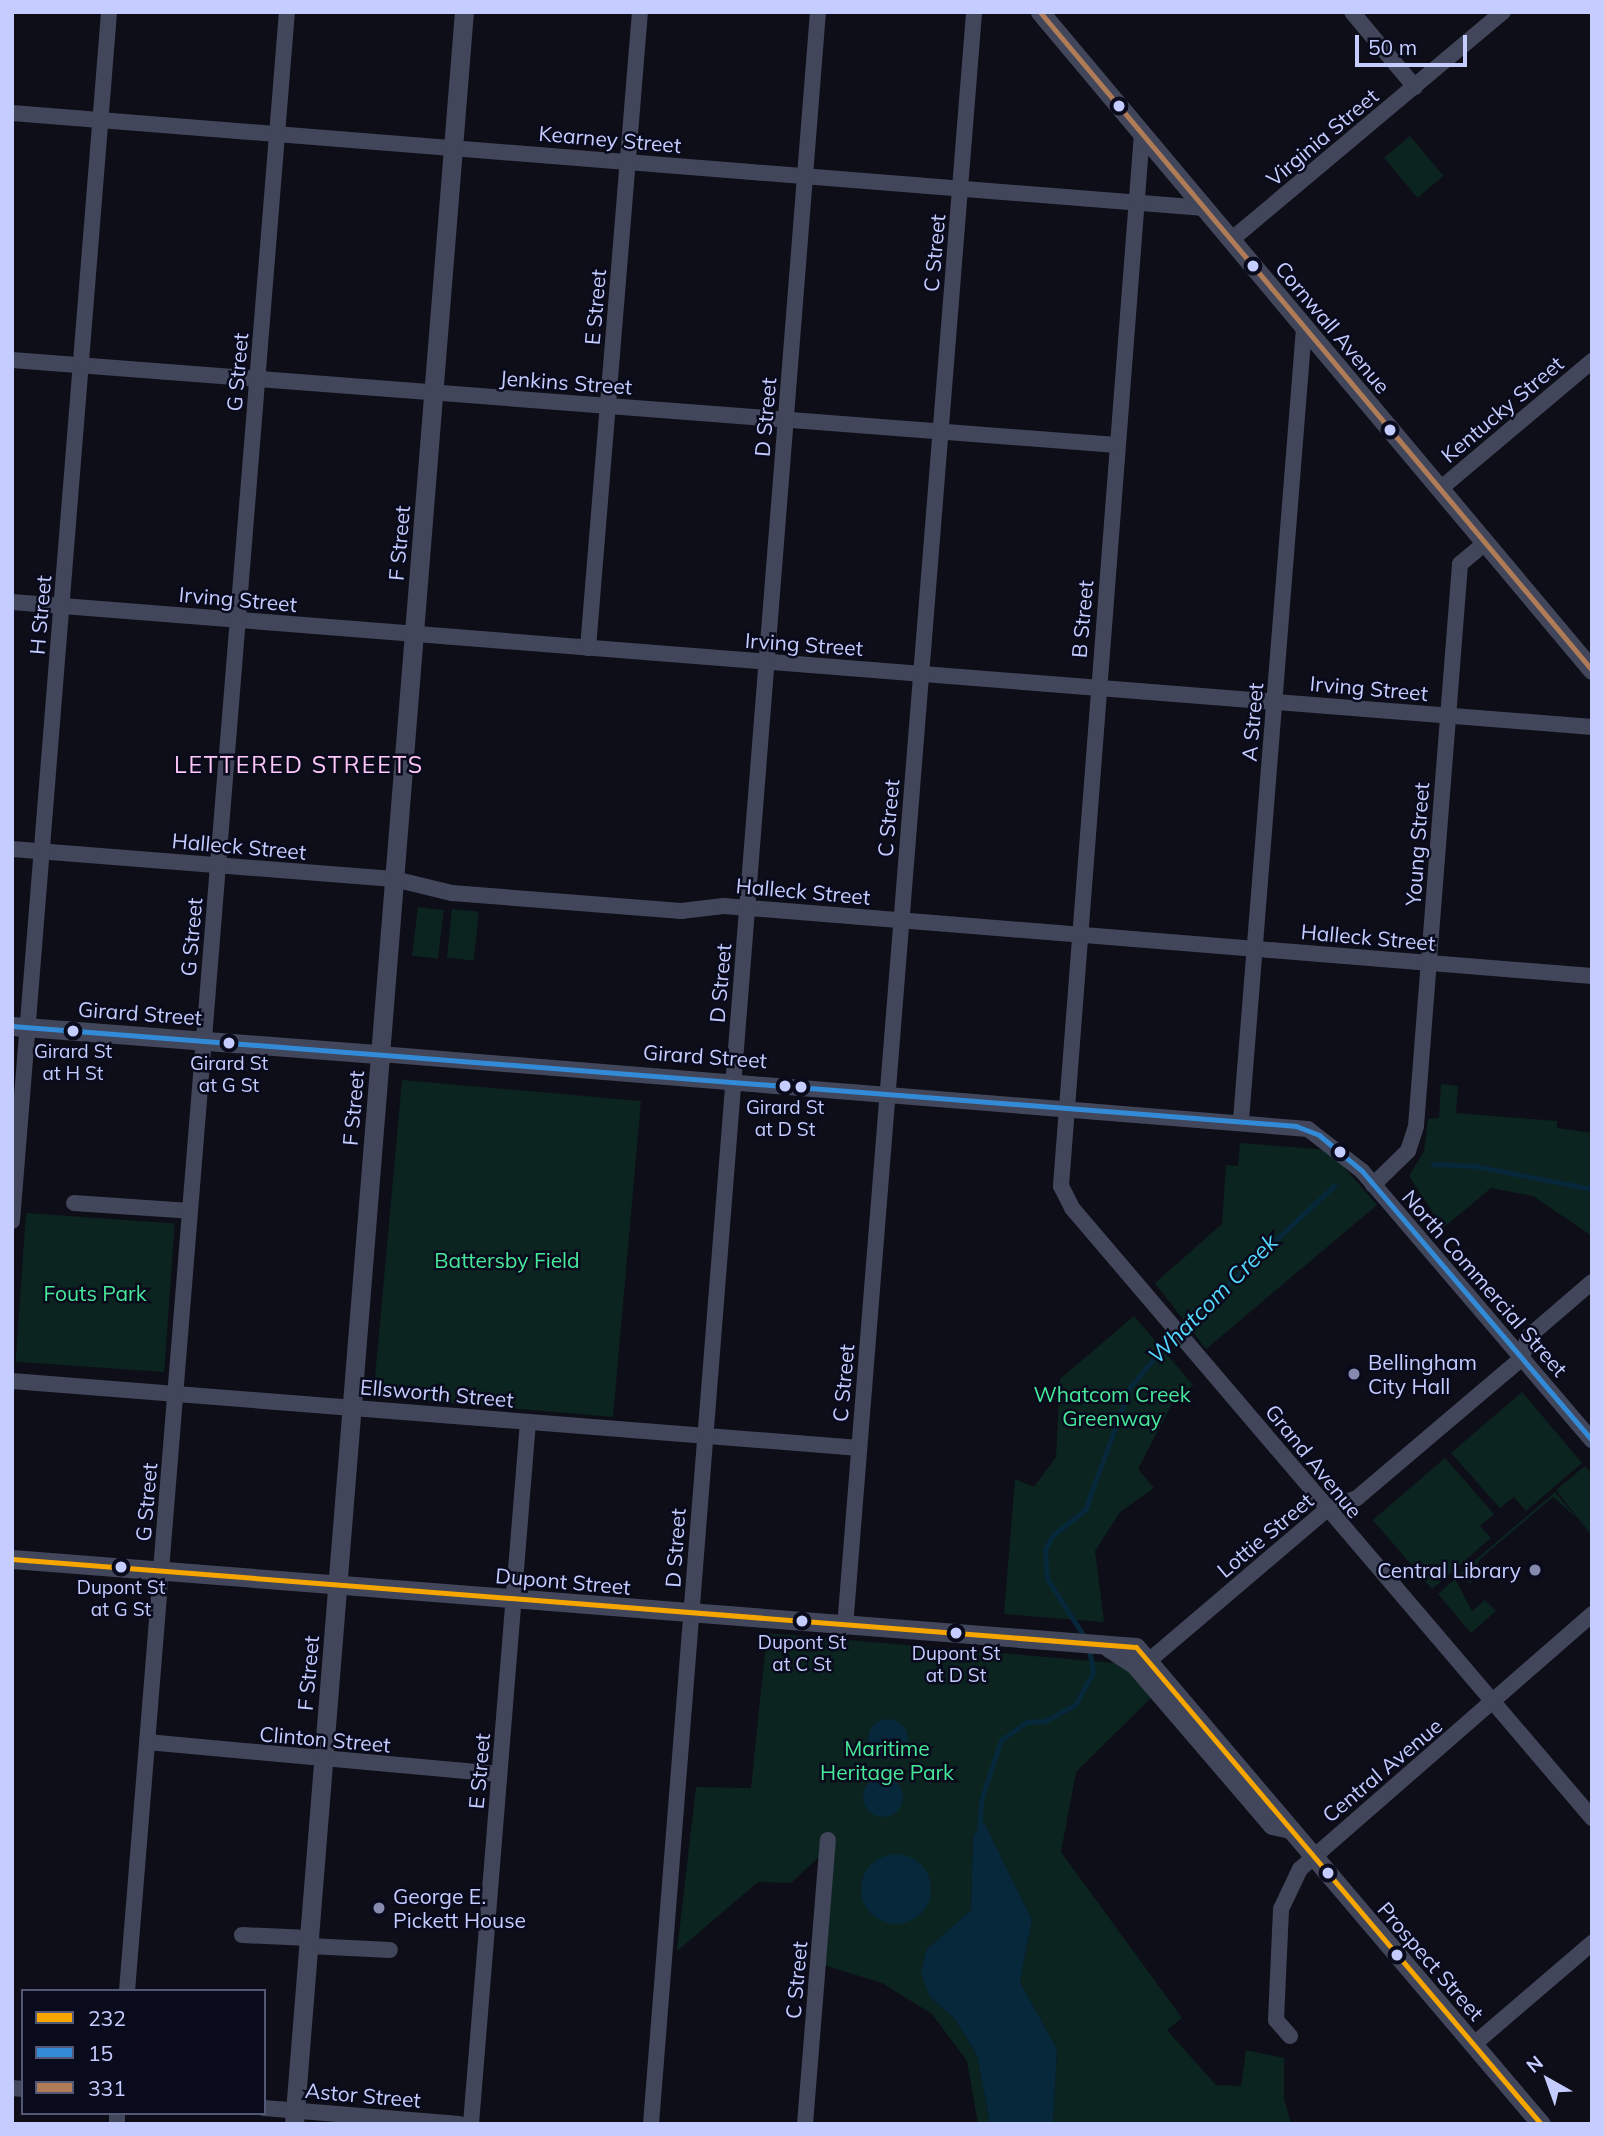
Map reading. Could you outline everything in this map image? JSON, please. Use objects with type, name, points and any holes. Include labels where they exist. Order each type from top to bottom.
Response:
[{"type":"street","name":"H Street","points":[[12,1221],[20,1026],[42,851],[109,12]]},
{"type":"street","name":"G Street","points":[[127,1989],[287,12]]},
{"type":"street","name":"F Street","points":[[295,2117],[464,12]]},
{"type":"street","name":"E Street","points":[[588,648],[640,12]]},
{"type":"street","name":"D Street","points":[[651,2124],[818,12]]},
{"type":"street","name":"C Street","points":[[845,1627],[974,12]]},
{"type":"street","name":"Cornwall Avenue","points":[[1040,12],[1592,670]]},
{"type":"street","points":[[1352,12],[1415,87]]},
{"type":"street","name":"Virginia Street","points":[[1231,240],[1503,12]]},
{"type":"street","name":"Kearney Street","points":[[12,113],[1204,208]]},
{"type":"street","name":"B Street","points":[[1064,1107],[1142,134]]},
{"type":"street","name":"A Street","points":[[1241,1120],[1304,327]]},
{"type":"street","name":"Jenkins Street","points":[[12,360],[1117,445]]},
{"type":"street","name":"Kentucky Street","points":[[1440,489],[1592,361]]},
{"type":"street","name":"Young Street","points":[[1373,1185],[1398,1164],[1414,1136],[1460,564],[1485,543]]},
{"type":"street","name":"Irving Street","points":[[12,602],[1592,727]]},
{"type":"street","name":"Halleck Street","points":[[12,849],[394,879],[452,893],[681,911],[747,908],[1592,975]]},
{"type":"street","name":"Girard Street","points":[[20,1026],[1241,1120],[1308,1129],[1373,1185]]},
{"type":"street","name":"Grand Avenue","points":[[1064,1107],[1063,1192],[1327,1509],[1592,1818]]},
{"type":"street","name":"North Commercial Street","points":[[1373,1185],[1592,1440]]},
{"type":"street","points":[[74,1203],[190,1211]]},
{"type":"street","name":"Lottie Street","points":[[1146,1665],[1327,1509],[1357,1498],[1521,1358],[1528,1337],[1592,1282]]},
{"type":"street","name":"Ellsworth Street","points":[[12,1381],[859,1448]]},
{"type":"street","name":"E Street","points":[[471,2124],[528,1422]]},
{"type":"street","name":"Dupont Street","points":[[12,1559],[1109,1648],[1146,1665]]},
{"type":"street","name":"Central Avenue","points":[[1290,2036],[1276,2021],[1281,1909],[1311,1857],[1493,1704],[1592,1615]]},
{"type":"street","name":"Prospect Street","points":[[1146,1665],[1272,1825],[1286,1828],[1541,2124]]},
{"type":"street","name":"Clinton Street","points":[[147,1742],[324,1761],[499,1773]]},
{"type":"street","name":"C Street","points":[[805,2124],[828,1840]]},
{"type":"street","points":[[242,1935],[390,1950]]},
{"type":"street","points":[[1473,2045],[1592,1943]]},
{"type":"street","name":"Astor Street","points":[[266,2109],[295,2117],[459,2124]]},
{"type":"green space","points":[[1410,136],[1443,176],[1417,198],[1384,158]]},
{"type":"green space","points":[[418,907],[444,910],[438,959],[412,956]]},
{"type":"green space","points":[[452,909],[479,912],[474,961],[447,958]]},
{"type":"green space","name":"Battersby Field","points":[[402,1080],[641,1101],[613,1417],[391,1398],[375,1378]]},
{"type":"green space","points":[[1441,1084],[1458,1086],[1456,1113],[1557,1121],[1557,1128],[1592,1133],[1592,1236],[1533,1196],[1491,1188],[1443,1228],[1409,1176],[1424,1151],[1428,1119],[1439,1118]]},
{"type":"green space","name":"Whatcom Creek Greenway","points":[[1240,1143],[1329,1150],[1377,1205],[1206,1349],[1155,1283],[1222,1224],[1226,1165],[1238,1166]]},
{"type":"green space","name":"Fouts Park","points":[[26,1213],[175,1223],[164,1372],[16,1362]]},
{"type":"green space","name":"Whatcom Creek Greenway","points":[[1134,1316],[1193,1385],[1172,1404],[1138,1469],[1154,1488],[1120,1512],[1095,1551],[1104,1622],[1004,1614],[1015,1479],[1034,1487],[1056,1457],[1060,1379]]},
{"type":"green space","points":[[1522,1392],[1582,1463],[1526,1511],[1514,1497],[1500,1508],[1451,1453]]},
{"type":"green space","points":[[1445,1458],[1494,1514],[1480,1526],[1491,1538],[1432,1589],[1373,1520]]},
{"type":"green space","points":[[1585,1466],[1592,1474],[1592,1536],[1556,1490]]},
{"type":"green space","points":[[1555,1492],[1577,1518],[1553,1497],[1480,1559],[1470,1584],[1460,1573]]},
{"type":"green space","points":[[1455,1579],[1472,1611],[1485,1600],[1496,1611],[1471,1633],[1438,1594]]},
{"type":"green space","name":"Maritime Heritage Park","points":[[767,1633],[1127,1664],[1153,1696],[1076,1772],[1061,1852],[1182,2018],[1167,2030],[1216,2085],[1241,2086],[1246,2050],[1284,2058],[1284,2098],[1291,2124],[1053,2124],[1057,2049],[1020,1982],[1032,1920],[984,1823],[973,1835],[971,1910],[926,1950],[930,1997],[954,2018],[977,2055],[990,2124],[978,2124],[967,2061],[932,2014],[882,1983],[811,1961],[821,1855],[791,1883],[758,1882],[677,1951],[696,1787],[751,1788]]},
{"type":"water","points":[[888,1719],[896,1720],[902,1725],[907,1731],[907,1747],[902,1753],[896,1758],[888,1759],[880,1758],[874,1753],[869,1747],[868,1739],[869,1731],[874,1725],[880,1720]]},
{"type":"water","points":[[883,1777],[897,1783],[903,1797],[897,1811],[883,1817],[869,1811],[863,1797],[869,1783]]},
{"type":"water","points":[[984,1822],[1032,1920],[1020,1982],[1057,2049],[1053,2124],[990,2124],[977,2055],[954,2018],[930,1997],[921,1974],[926,1950],[971,1910],[973,1835]]},
{"type":"water","points":[[903,1854],[916,1860],[925,1869],[929,1875],[929,1903],[921,1914],[910,1922],[889,1924],[871,1914],[863,1903],[861,1882],[871,1864],[882,1856]]},
{"type":"waterway","name":"Whatcom Creek","points":[[1433,1164],[1475,1166],[1592,1189]]},
{"type":"waterway","name":"Whatcom Creek","points":[[1181,1328],[1334,1186]]},
{"type":"waterway","name":"Whatcom Creek","points":[[1085,1638],[1047,1579],[1045,1550],[1052,1536],[1085,1510],[1130,1387],[1175,1334]]},
{"type":"waterway","name":"Whatcom Creek","points":[[979,1833],[981,1801],[1001,1740],[1027,1722],[1045,1721],[1075,1705],[1093,1672],[1089,1649]]},
{"type":"transit line","name":"331","points":[[1040,12],[1592,670]]},
{"type":"transit line","name":"15","points":[[12,1026],[1296,1126],[1319,1135],[1362,1171],[1592,1440]]},
{"type":"transit line","name":"232","points":[[12,1559],[1136,1647],[1541,2124]]},
{"type":"place","name":"Girard St at H St","points":[[73,1031]]},
{"type":"place","name":"Girard St at G St","points":[[229,1043]]},
{"type":"place","name":"Girard St at D St","points":[[785,1086]]},
{"type":"place","name":"Bellingham City Hall","points":[[1354,1374]]},
{"type":"place","name":"Dupont St at G St","points":[[121,1567]]},
{"type":"place","name":"Central Library","points":[[1535,1570]]},
{"type":"place","name":"Dupont St at C St","points":[[802,1621]]},
{"type":"place","name":"Dupont St at D St","points":[[956,1633]]},
{"type":"place","name":"George E. Pickett House","points":[[379,1908]]},
{"type":"district","name":"LETTERED STREETS","points":[[299,765]]}]
